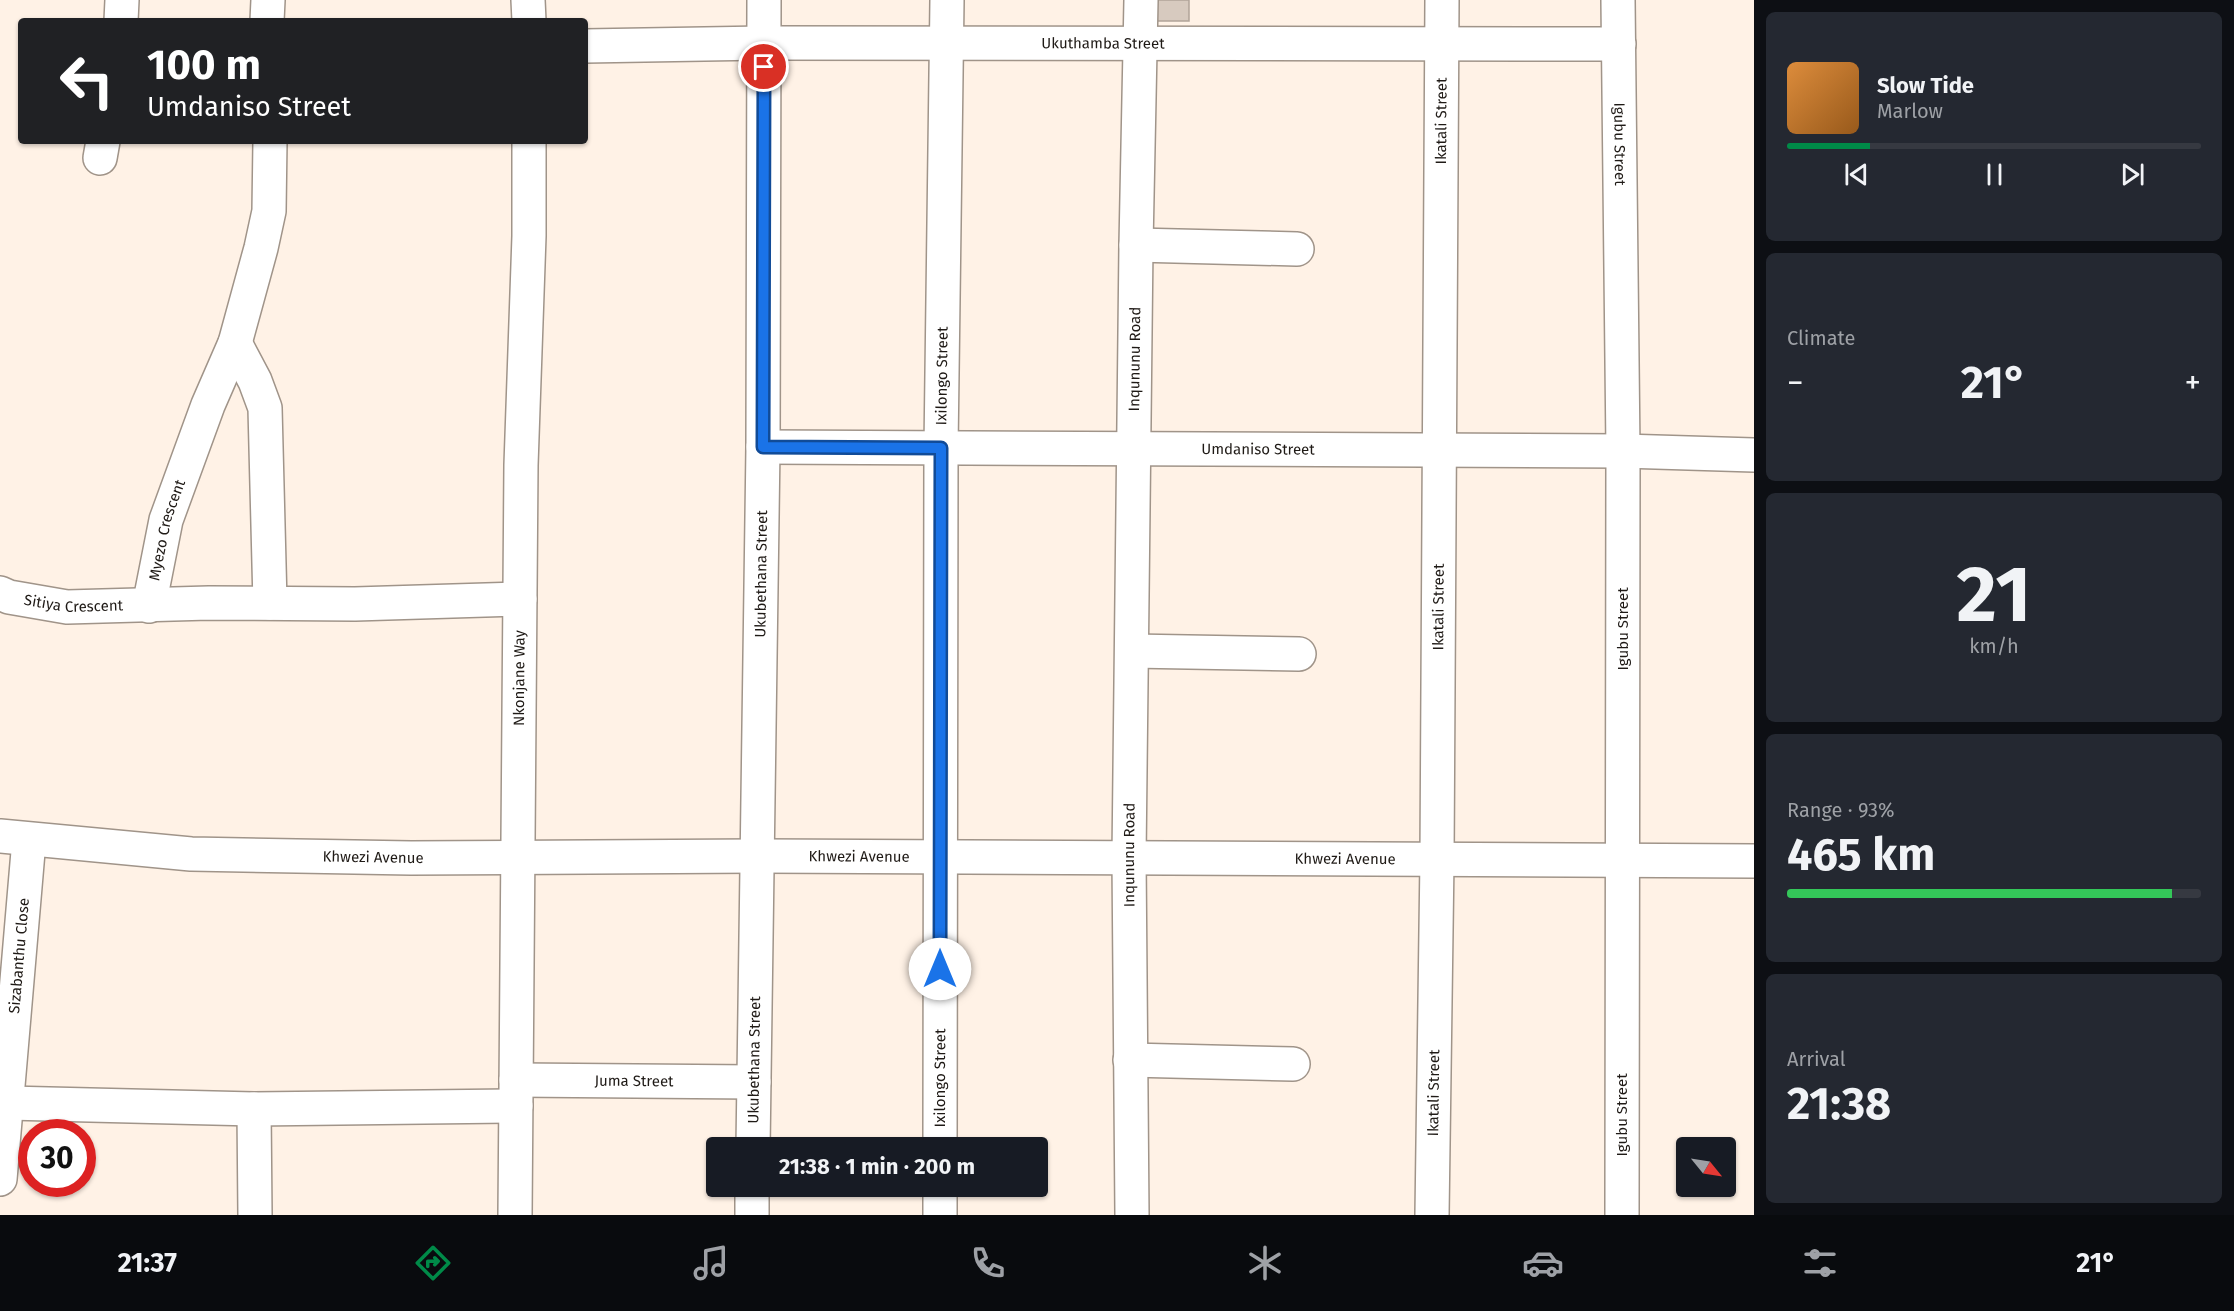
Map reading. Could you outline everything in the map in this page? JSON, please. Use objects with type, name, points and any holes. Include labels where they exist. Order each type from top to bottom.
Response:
[{"type":"street","points":[[121,18],[122,0]]},
{"type":"street","points":[[267,18],[268,0]]},
{"type":"street","points":[[528,0],[529,18]]},
{"type":"street","name":"Ukubethana Street","points":[[753,1137],[763,447],[764,0]]},
{"type":"street","name":"Ixilongo Street","points":[[940,1137],[941,448],[947,0]]},
{"type":"street","name":"Inqununu Road","points":[[1132,1215],[1129,858],[1136,245],[1142,0]]},
{"type":"street","name":"Ikatali Street","points":[[1432,1215],[1437,860],[1442,0]]},
{"type":"street","name":"Igubu Street","points":[[1618,0],[1623,451],[1622,1215]]},
{"type":"street","name":"Ukuthamba Street","points":[[588,46],[764,43],[1619,44]]},
{"type":"street","name":"Myezo Crescent","points":[[149,606],[166,520],[208,405],[235,343],[269,211],[270,144]]},
{"type":"street","name":"Nkonjane Way","points":[[515,1215],[521,465],[529,236],[529,144]]},
{"type":"street","points":[[1136,245],[1297,249]]},
{"type":"street","points":[[235,343],[255,381],[265,408],[270,603]]},
{"type":"street","name":"Umdaniso Street","points":[[763,447],[1623,451],[1754,455]]},
{"type":"street","name":"Sitiya Crescent","points":[[0,593],[9,597],[67,607],[149,606]]},
{"type":"street","points":[[149,606],[270,603],[355,604],[520,599]]},
{"type":"street","points":[[1132,651],[1299,654]]},
{"type":"street","name":"Khwezi Avenue","points":[[15,838],[191,854],[1754,861]]},
{"type":"street","name":"Sizabanthu Close","points":[[0,1179],[8,1103],[15,838]]},
{"type":"street","points":[[1130,1059],[1293,1064]]},
{"type":"street","name":"Juma Street","points":[[8,1103],[254,1109],[516,1093],[754,1083]]},
{"type":"street","points":[[254,1109],[255,1215]]},
{"type":"street","points":[[752,1197],[752,1215]]},
{"type":"street","points":[[940,1197],[940,1215]]},
{"type":"building","points":[[1157,0],[1189,0],[1189,21],[1157,21]]},
{"type":"route","points":[[764,67],[763,447],[941,448],[940,969]]}]
